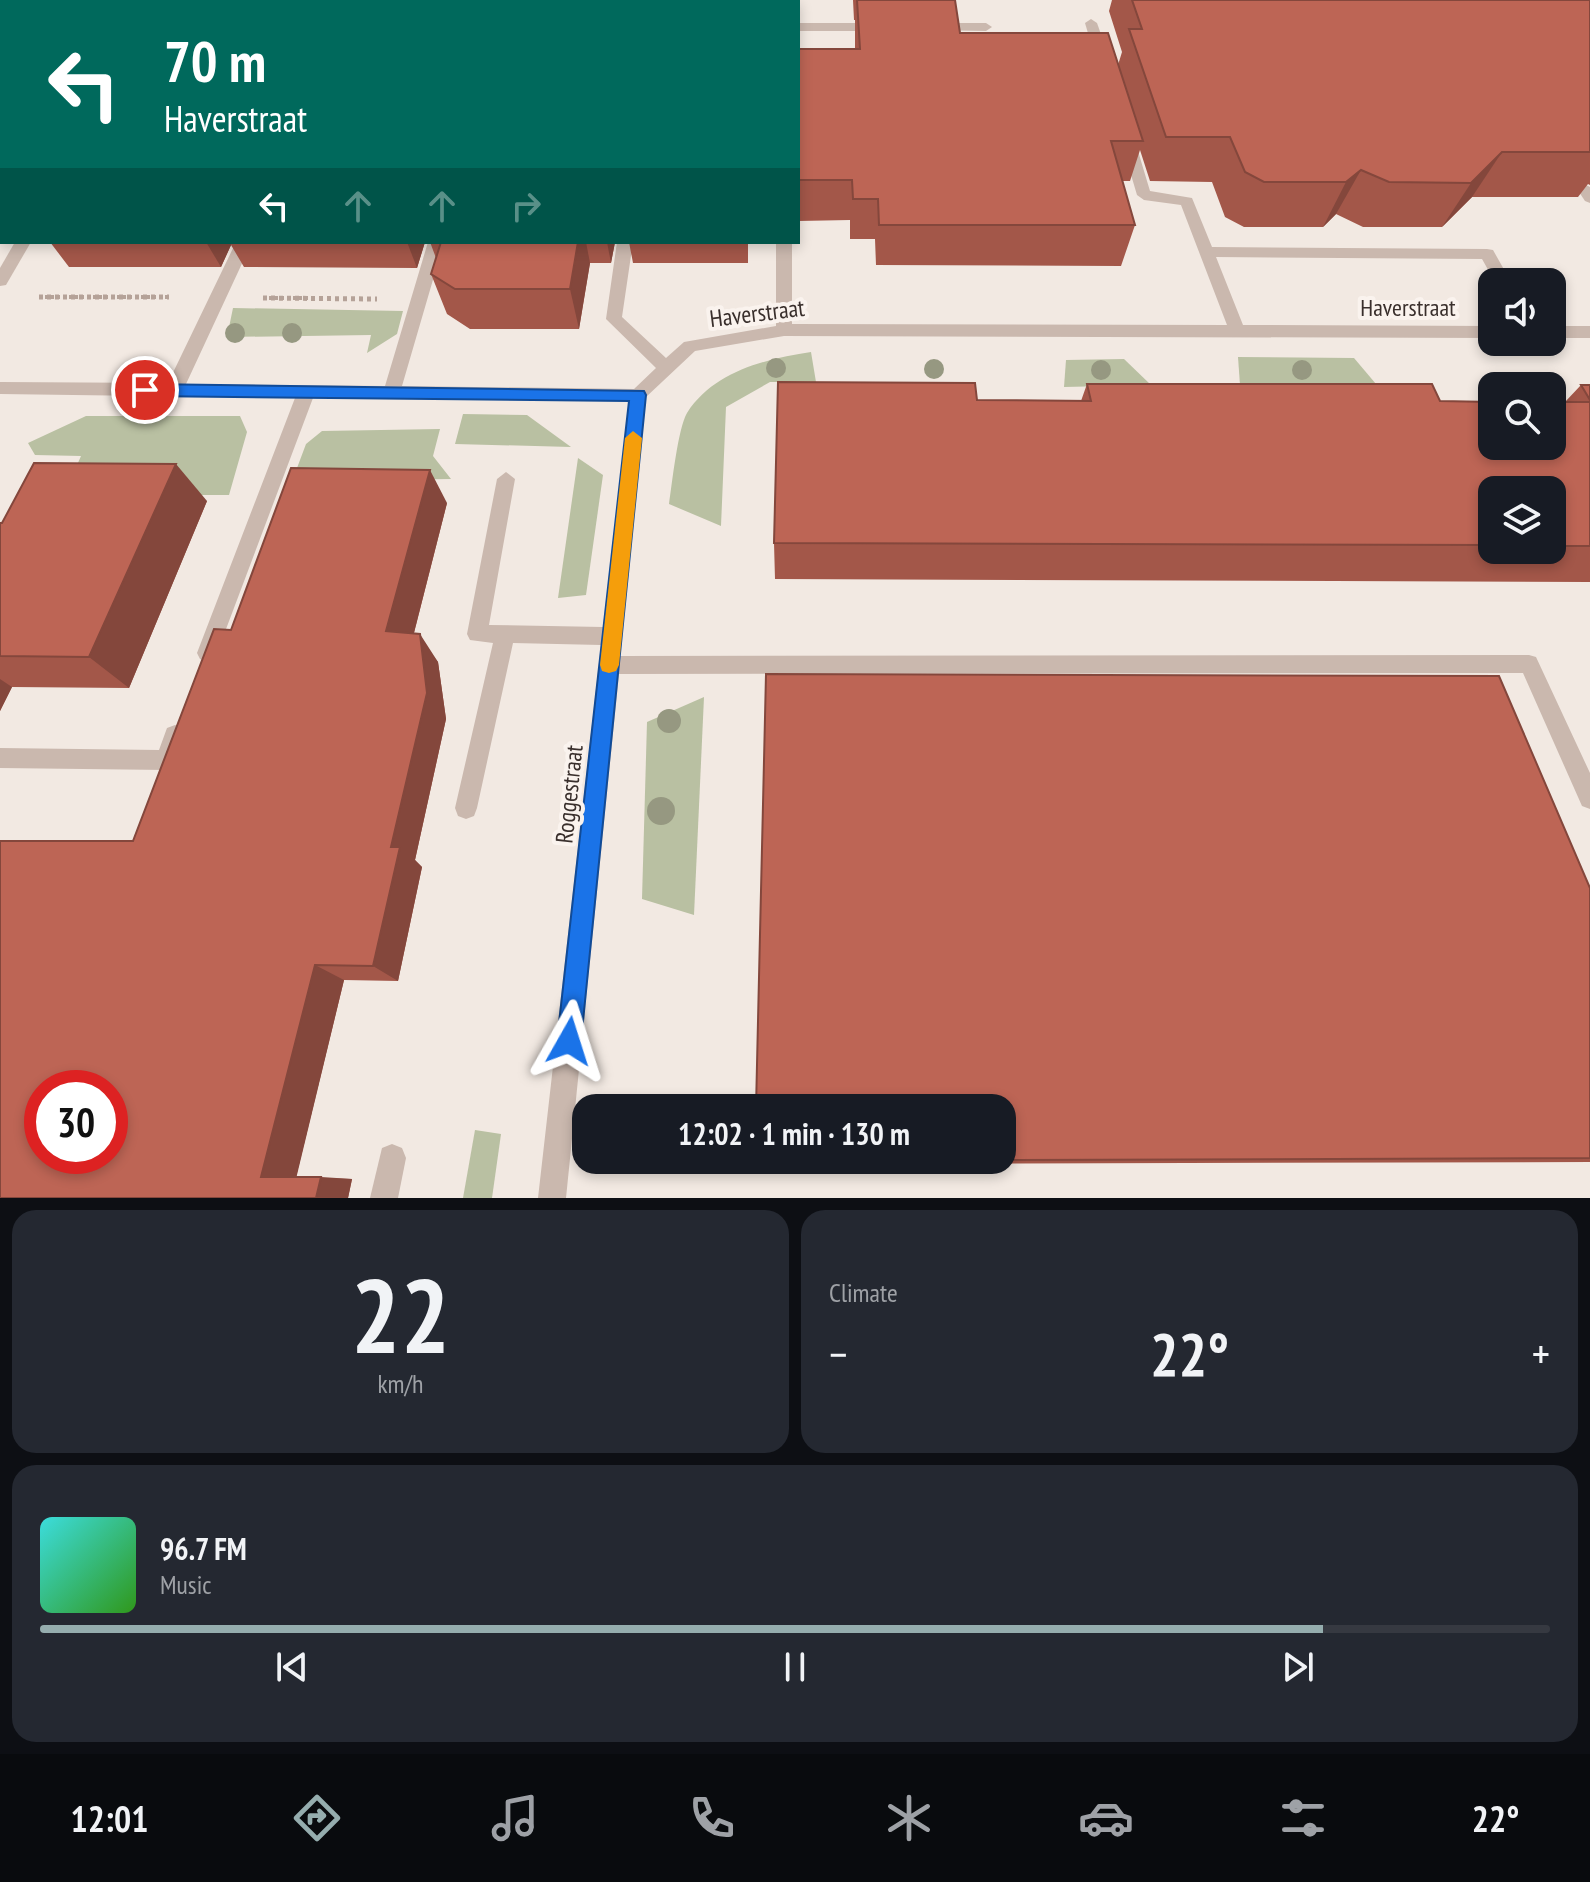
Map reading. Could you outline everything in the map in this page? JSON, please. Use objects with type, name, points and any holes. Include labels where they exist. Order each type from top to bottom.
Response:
[{"type":"street","points":[[1091,23],[1105,66]]},
{"type":"street","points":[[800,27],[892,27]]},
{"type":"street","points":[[923,27],[986,27]]},
{"type":"street","points":[[1122,123],[1144,195],[1187,201],[1237,331]]},
{"type":"street","points":[[0,280],[22,244]]},
{"type":"street","points":[[174,390],[243,244]]},
{"type":"street","points":[[391,393],[435,244]]},
{"type":"street","points":[[625,244],[614,319],[666,368]]},
{"type":"street","points":[[784,244],[784,330]]},
{"type":"street","points":[[1207,252],[1487,254],[1495,268]]},
{"type":"street","name":"Haverstraat","points":[[638,395],[690,346],[784,330],[1478,332]]},
{"type":"street","points":[[1566,332],[1590,332]]},
{"type":"street","points":[[0,388],[638,395]]},
{"type":"street","points":[[199,674],[306,392]]},
{"type":"street","name":"Roggestraat","points":[[552,1198],[638,395]]},
{"type":"street","points":[[506,479],[477,634],[612,636]]},
{"type":"street","points":[[466,808],[505,634]]},
{"type":"street","points":[[609,665],[1529,664],[1590,798]]},
{"type":"street","points":[[0,758],[166,760],[182,717]]},
{"type":"street","points":[[384,1198],[392,1158]]},
{"type":"green space","points":[[233,308],[403,311],[397,334],[367,353],[371,335],[227,337]]},
{"type":"green space","points":[[811,352],[816,382],[770,382],[726,407],[721,526],[669,504],[684,420],[698,399],[711,387],[742,369]]},
{"type":"green space","points":[[1238,357],[1354,358],[1376,384],[1240,385]]},
{"type":"green space","points":[[1124,359],[1151,385],[1064,387],[1066,360]]},
{"type":"green space","points":[[463,414],[527,415],[571,447],[455,444]]},
{"type":"green space","points":[[86,416],[240,416],[247,432],[229,495],[64,495],[81,456],[35,455],[28,443]]},
{"type":"green space","points":[[440,429],[433,456],[451,479],[304,481],[170,807],[306,444],[322,431]]},
{"type":"green space","points":[[578,458],[603,475],[586,595],[558,598]]},
{"type":"green space","points":[[704,697],[694,915],[642,899],[647,722]]},
{"type":"green space","points":[[475,1130],[501,1134],[492,1198],[463,1198]]},
{"type":"building","points":[[857,0],[955,0],[960,33],[1108,33],[1143,141],[1111,141],[1135,225],[879,225],[878,199],[853,199],[852,180],[800,180],[800,49],[860,49]]},
{"type":"building","points":[[1132,0],[1590,0],[1590,152],[1502,152],[1471,183],[1389,182],[1361,170],[1346,182],[1264,182],[1245,172],[1230,137],[1166,137],[1129,29],[1142,29]]},
{"type":"building","points":[[440,244],[578,244],[570,289],[455,289],[431,274]]},
{"type":"building","points":[[778,382],[975,383],[977,400],[1091,401],[1087,384],[1432,384],[1440,401],[1478,402],[1478,460],[1566,460],[1566,402],[1590,402],[1590,546],[1566,546],[1566,476],[1478,476],[1478,545],[774,543]]},
{"type":"building","points":[[1581,385],[1590,385],[1590,400]]},
{"type":"building","points":[[34,463],[176,464],[89,657],[0,656],[0,523]]},
{"type":"building","points":[[291,468],[430,470],[386,631],[420,634],[427,693],[391,847],[400,847],[373,966],[315,965],[261,1177],[321,1177],[316,1198],[0,1198],[0,841],[133,841],[214,629],[231,630]]},
{"type":"building","points":[[766,674],[1499,676],[1590,888],[1590,1158],[1016,1160],[1016,1094],[756,1094]]},
{"type":"slow traffic","points":[[609,665],[633,438]]},
{"type":"route","points":[[145,390],[638,395],[569,1041]]}]
